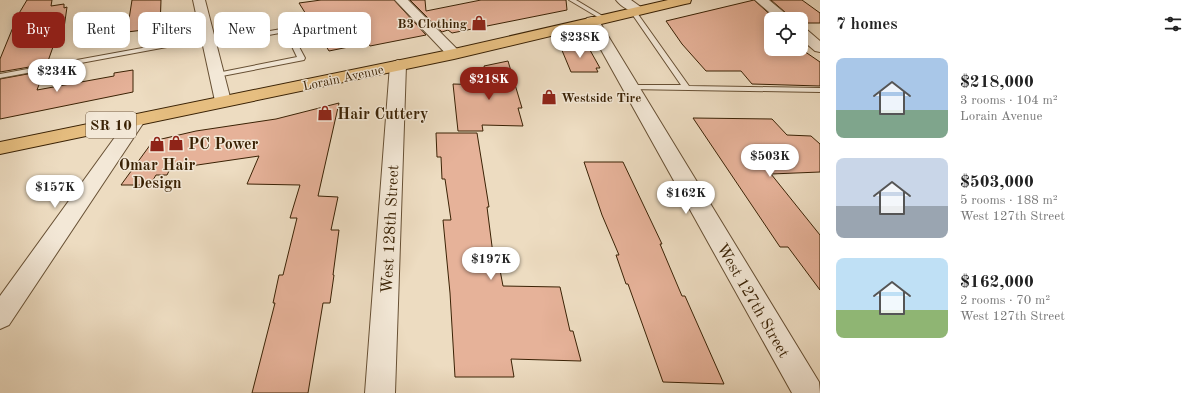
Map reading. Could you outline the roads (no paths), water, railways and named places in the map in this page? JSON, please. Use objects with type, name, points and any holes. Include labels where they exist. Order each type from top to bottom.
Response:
[{"type":"main road","name":"Lorain Avenue","points":[[0,148],[454,54],[636,10],[686,0]]},
{"type":"street","points":[[199,0],[223,102]]},
{"type":"street","points":[[401,0],[454,54]]},
{"type":"street","points":[[622,0],[636,10]]},
{"type":"street","points":[[761,0],[776,12]]},
{"type":"street","name":"West 127th Street","points":[[598,20],[631,87],[808,393]]},
{"type":"street","points":[[808,38],[820,48]]},
{"type":"street","name":"West 128th Street","points":[[380,393],[398,65]]},
{"type":"street","points":[[0,317],[137,119]]},
{"type":"lane","points":[[572,0],[598,20]]},
{"type":"lane","points":[[636,10],[687,88]]},
{"type":"lane","points":[[217,75],[302,58],[287,30],[270,33]]},
{"type":"lane","points":[[0,76],[208,38]]},
{"type":"lane","points":[[631,87],[820,90]]},
{"type":"place","name":"B3 Clothing","points":[[479,23]]},
{"type":"place","name":"Westside Tire","points":[[549,97]]},
{"type":"place","name":"Hair Cuttery","points":[[325,113]]},
{"type":"place","name":"PC Power","points":[[176,143]]},
{"type":"place","name":"Omar Hair Design","points":[[157,144]]}]
